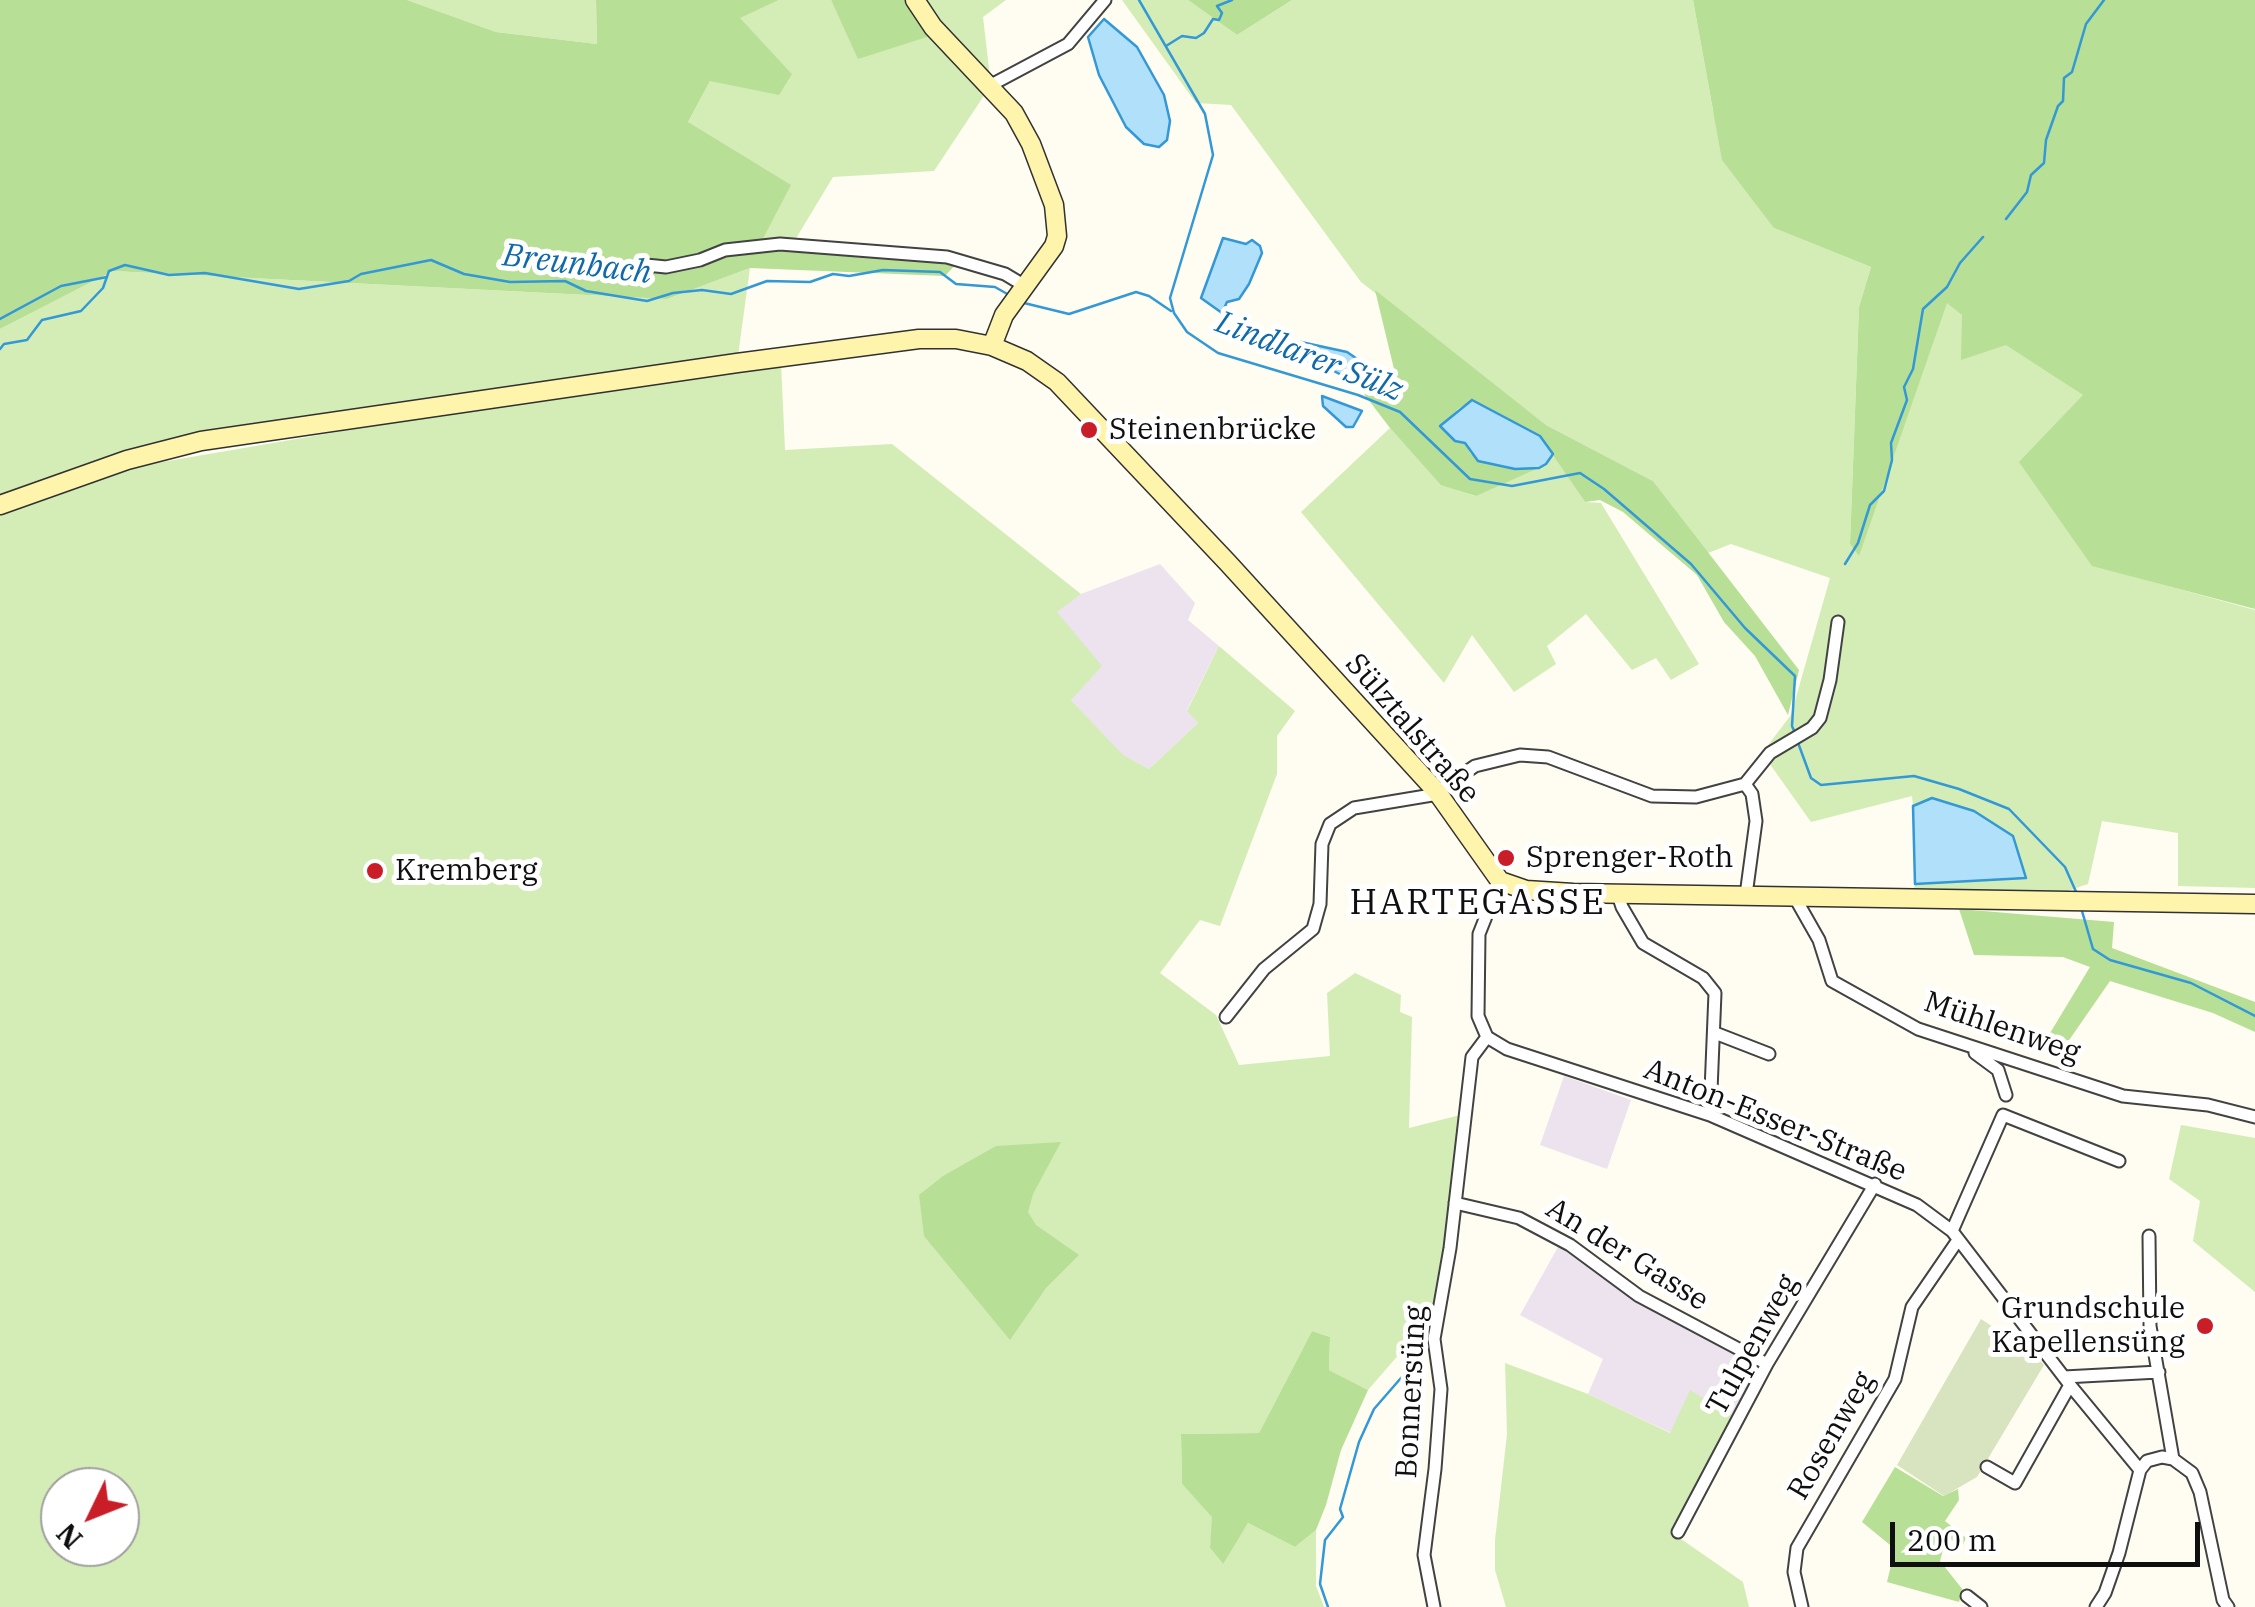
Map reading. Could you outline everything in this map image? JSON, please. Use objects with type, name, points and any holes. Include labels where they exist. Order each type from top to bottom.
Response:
[{"type":"main road","points":[[0,505],[127,460],[200,441],[920,339],[956,339],[992,346],[1019,295],[1054,246],[1054,205],[1014,112],[933,27],[915,0]]},
{"type":"main road","name":"Sülztalstraße","points":[[992,346],[1027,361],[1057,382],[1090,416],[1438,793],[1500,881]]},
{"type":"main road","points":[[1500,881],[1526,890],[2255,904]]},
{"type":"street","points":[[991,85],[1068,44],[1105,0]]},
{"type":"street","points":[[646,264],[666,266],[726,250],[780,244],[844,252],[947,257],[1005,274],[1019,295]]},
{"type":"street","points":[[1226,1017],[1264,968],[1313,928],[1320,904],[1322,844],[1330,824],[1354,808],[1438,793],[1475,766],[1520,754],[1548,757],[1652,796],[1696,796],[1745,784],[1770,753],[1820,718],[1838,622]]},
{"type":"street","points":[[1745,784],[1752,794],[1756,821],[1746,895]]},
{"type":"street","points":[[1487,1037],[1478,1016],[1479,934],[1500,881]]},
{"type":"street","points":[[1617,892],[1643,942],[1702,978],[1715,994],[1710,1115]]},
{"type":"street","name":"Mühlenweg","points":[[1794,896],[1819,940],[1832,981],[1918,1029],[2123,1096],[2208,1105],[2255,1116]]},
{"type":"street","points":[[1715,1033],[1769,1054]]},
{"type":"street","name":"Anton-Esser-Straße","points":[[1487,1037],[1507,1049],[1710,1115],[1917,1205],[1955,1236],[2140,1470]]},
{"type":"street","name":"Bonnersüng","points":[[1434,1607],[1424,1555],[1441,1389],[1434,1339],[1456,1203],[1472,1057],[1487,1037]]},
{"type":"street","points":[[1966,1044],[1998,1070],[2006,1094]]},
{"type":"street","name":"Rosenweg","points":[[1802,1607],[1794,1572],[1800,1542],[1894,1379],[1912,1308],[1955,1236],[2002,1115],[2118,1160]]},
{"type":"street","name":"Tulpenweg","points":[[1678,1532],[1768,1364],[1875,1184]]},
{"type":"street","name":"An der Gasse","points":[[1456,1203],[1519,1218],[1570,1245],[1639,1296],[1768,1364]]},
{"type":"street","points":[[2149,1236],[2150,1326],[2173,1459]]},
{"type":"street","points":[[1987,1467],[2015,1482],[2067,1382],[2159,1372]]},
{"type":"street","points":[[2096,1607],[2119,1553],[2140,1470],[2147,1461],[2162,1457],[2173,1459],[2192,1472],[2226,1606]]},
{"type":"street","points":[[1966,1596],[1981,1607]]},
{"type":"shaded area","points":[[1160,564],[1195,603],[1188,620],[1219,646],[1187,710],[1198,723],[1149,769],[1122,755],[1071,700],[1056,611],[1081,594]]},
{"type":"shaded area","points":[[1564,1076],[1631,1100],[1607,1169],[1540,1145]]},
{"type":"shaded area","points":[[1558,1247],[1759,1370],[1734,1417],[1671,1433],[1588,1394],[1603,1359],[1520,1315]]},
{"type":"green space","points":[[0,0],[407,0],[496,32],[597,44],[596,0],[779,0],[740,18],[792,74],[779,95],[710,81],[688,122],[791,185],[756,252],[789,250],[937,259],[956,264],[945,276],[750,268],[667,299],[113,271],[0,329]]},
{"type":"green space","points":[[407,0],[596,0],[597,44],[496,32]]},
{"type":"green space","points":[[779,0],[831,0],[859,59],[921,0],[1006,0],[983,17],[991,85],[934,171],[833,177],[789,250],[755,253],[688,122],[710,81],[791,73],[739,18]]},
{"type":"green space","points":[[831,0],[921,0],[930,36],[858,59]]},
{"type":"green space","points":[[1122,0],[1188,0],[1237,35],[1292,0],[1693,0],[1713,111],[1774,228],[1871,267],[1859,307],[1850,544],[1859,555],[1946,302],[2083,395],[2092,565],[2255,610],[2255,888],[2178,886],[2178,833],[2102,821],[2088,884],[2064,892],[1914,888],[2025,877],[1932,798],[1913,806],[1912,796],[1811,822],[1762,753],[1791,715],[1830,578],[1731,544],[1708,553],[1653,481],[1546,425],[1361,282],[1231,105],[1196,103]]},
{"type":"green space","points":[[1188,0],[1292,0],[1237,35]]},
{"type":"green space","points":[[1693,0],[2255,0],[2255,609],[2092,566],[2019,462],[2083,395],[2006,345],[1961,360],[1962,315],[1947,303],[1859,556],[1850,544],[1859,307],[1871,267],[1774,228],[1722,160]]},
{"type":"green space","points":[[750,268],[737,363],[179,437],[0,509],[0,329],[113,271],[667,299]]},
{"type":"green space","points":[[1375,290],[1546,425],[1653,481],[1799,670],[1788,715],[1755,656],[1724,622],[1697,575],[1623,512],[1600,500],[1585,502],[1540,436],[1472,400],[1441,427],[1465,443],[1471,454],[1515,469],[1539,468],[1476,496],[1441,485],[1364,394],[1401,398]]},
{"type":"green space","points":[[781,363],[785,450],[892,444],[1081,594],[1057,612],[1102,666],[1071,700],[1123,755],[1149,769],[1198,723],[1187,711],[1219,646],[1295,711],[1277,736],[1277,774],[1220,926],[1200,920],[1160,973],[1216,1015],[1239,1065],[1330,1056],[1327,993],[1355,973],[1401,995],[1400,1012],[1412,1017],[1409,1128],[1464,1114],[1434,1339],[1401,1352],[1368,1390],[1329,1370],[1330,1337],[1312,1331],[1259,1433],[1181,1434],[1182,1484],[1213,1517],[1210,1548],[1222,1563],[1248,1523],[1295,1547],[1316,1530],[1316,1586],[1324,1607],[0,1607],[0,514],[133,467],[477,408]]},
{"type":"green space","points":[[1390,428],[1441,484],[1475,496],[1539,468],[1553,454],[1585,502],[1601,503],[1699,664],[1671,680],[1656,658],[1632,670],[1586,614],[1547,646],[1556,664],[1514,692],[1472,635],[1444,683],[1301,512]]},
{"type":"green space","points":[[1959,909],[2114,922],[2112,948],[2255,1002],[2255,1032],[2213,1013],[2110,981],[2065,1046],[2044,1043],[2090,967],[2063,957],[1974,955]]},
{"type":"green space","points":[[2181,1125],[2255,1138],[2255,1292],[2193,1241],[2200,1201],[2169,1179]]},
{"type":"green space","points":[[1061,1142],[1033,1194],[1028,1212],[1036,1225],[1079,1255],[1046,1288],[1010,1340],[924,1236],[919,1195],[943,1176],[996,1146]]},
{"type":"green space","points":[[1981,1319],[2044,1365],[1977,1477],[1944,1496],[1897,1465]]},
{"type":"green space","points":[[1312,1331],[1330,1337],[1329,1370],[1368,1390],[1341,1450],[1326,1505],[1316,1530],[1295,1547],[1248,1523],[1223,1564],[1210,1548],[1212,1517],[1182,1484],[1181,1434],[1259,1433]]},
{"type":"green space","points":[[1505,1363],[1588,1394],[1670,1433],[1690,1390],[1734,1417],[1671,1532],[1743,1582],[1749,1607],[1506,1607],[1495,1570],[1507,1434]]},
{"type":"green space","points":[[1895,1467],[1943,1496],[1958,1489],[1959,1500],[1945,1521],[1966,1538],[1963,1545],[1946,1538],[1940,1561],[1963,1590],[1959,1602],[1887,1582],[1895,1549],[1862,1522]]},
{"type":"water","points":[[1104,19],[1137,47],[1164,95],[1170,121],[1167,140],[1159,147],[1144,144],[1126,127],[1099,75],[1088,37]]},
{"type":"water","points":[[1223,238],[1246,244],[1252,240],[1262,253],[1239,299],[1227,302],[1222,313],[1201,298]]},
{"type":"water","points":[[1301,342],[1347,352],[1369,367],[1357,383],[1295,357],[1294,349]]},
{"type":"water","points":[[1322,396],[1362,411],[1353,427],[1346,427],[1323,406]]},
{"type":"water","points":[[1472,400],[1540,436],[1553,454],[1546,464],[1515,469],[1478,461],[1465,443],[1455,441],[1440,426]]},
{"type":"water","points":[[1932,798],[1974,811],[2013,836],[2026,878],[1915,884],[1913,806]]},
{"type":"waterway","name":"Lindlarer Sülz","points":[[1139,0],[1205,114],[1213,155],[1170,298],[1174,313],[1187,332],[1218,353],[1358,395],[1400,412],[1470,479],[1512,486],[1580,473],[1691,564],[1745,628],[1795,676],[1795,733]]},
{"type":"waterway","points":[[1166,46],[1182,36],[1196,38],[1204,33],[1213,19],[1219,20],[1222,13],[1217,6],[1232,0]]},
{"type":"waterway","points":[[2006,219],[2027,192],[2031,175],[2044,163],[2046,140],[2063,101],[2064,78],[2072,72],[2086,24],[2104,0]]},
{"type":"waterway","points":[[1845,564],[1858,543],[1870,505],[1884,491],[1892,460],[1891,443],[1907,400],[1904,387],[1913,369],[1923,309],[1947,287],[1960,263],[1983,237]]},
{"type":"waterway","name":"Breunbach","points":[[0,349],[4,344],[27,340],[42,320],[81,311],[103,288],[109,271],[125,265],[169,275],[205,273],[299,289],[431,260],[464,274],[510,282],[565,281],[586,291],[647,301],[673,293],[702,290],[731,294],[767,281],[810,282],[833,274],[849,276],[883,270],[940,272],[956,284],[995,287],[1009,295]]},
{"type":"waterway","points":[[0,319],[61,286],[107,277]]},
{"type":"waterway","name":"Breunbach","points":[[1024,303],[1069,314],[1136,292],[1171,311]]},
{"type":"waterway","name":"Lindlarer Sülz","points":[[1797,740],[1811,778],[1821,785],[1914,776],[2009,809],[2065,867],[2077,894]]},
{"type":"waterway","name":"Lindlarer Sülz","points":[[2082,911],[2093,949],[2110,960],[2191,983],[2255,1016]]},
{"type":"waterway","points":[[1328,1607],[1320,1584],[1325,1540],[1343,1517],[1340,1509],[1359,1442],[1374,1409],[1414,1363]]},
{"type":"place","name":"Steinenbrücke","points":[[1089,430]]},
{"type":"place","name":"Sprenger-Roth","points":[[1506,858]]},
{"type":"place","name":"Kremberg","points":[[375,871]]},
{"type":"place","name":"Grundschule Kapellensüng","points":[[2205,1326]]},
{"type":"district","name":"HARTEGASSE","points":[[1478,904]]}]
